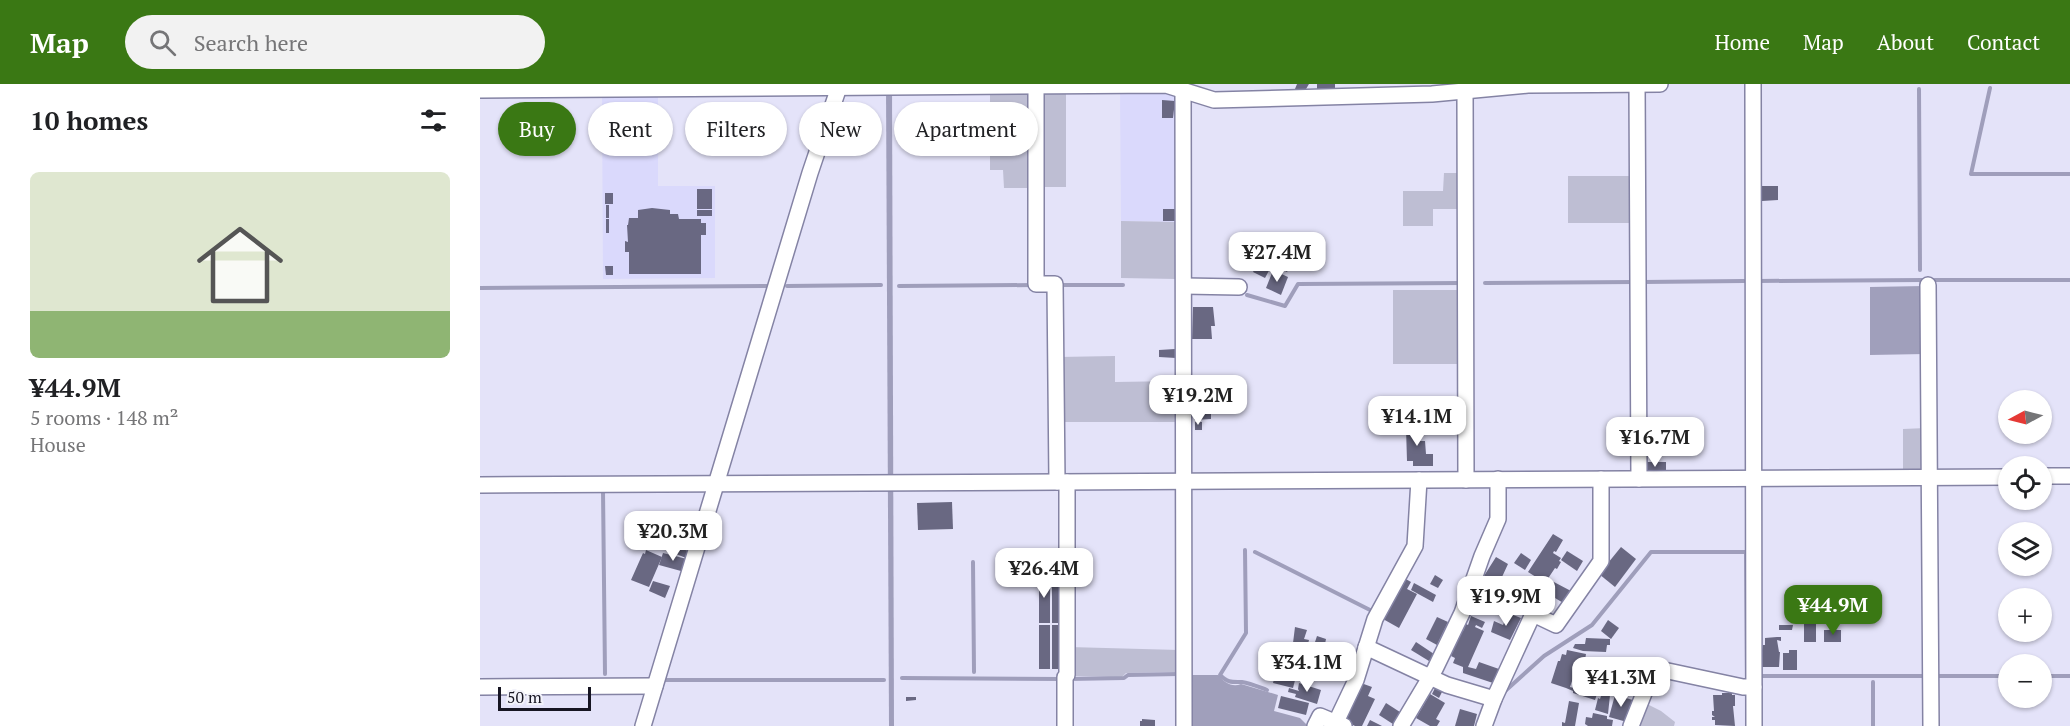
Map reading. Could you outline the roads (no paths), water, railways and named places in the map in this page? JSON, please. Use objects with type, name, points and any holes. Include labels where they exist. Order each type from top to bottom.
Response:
[{"type":"street","points":[[1637,84],[1639,479]]},
{"type":"street","points":[[480,90],[541,87],[839,86],[890,88],[1166,85],[1214,100],[1369,90],[1464,91],[1528,85],[1660,84]]},
{"type":"street","points":[[1753,84],[1754,726]]},
{"type":"street","points":[[643,726],[810,173],[839,86]]},
{"type":"street","points":[[1036,87],[1036,284],[1055,284],[1067,675],[1065,677],[1065,726]]},
{"type":"street","points":[[1183,90],[1184,726]]},
{"type":"street","points":[[1464,91],[1466,480]]},
{"type":"street","points":[[1928,285],[1931,726]]},
{"type":"street","points":[[1184,286],[1239,286]]},
{"type":"street","points":[[2052,476],[2070,476]]},
{"type":"street","points":[[480,485],[1998,477]]},
{"type":"street","points":[[1484,726],[1533,614],[1556,625],[1601,561],[1601,479]]},
{"type":"street","points":[[1315,726],[1320,716],[1340,724],[1375,619],[1415,546],[1419,480]]},
{"type":"street","points":[[1401,726],[1430,677],[1462,613],[1498,519],[1498,480]]},
{"type":"street","points":[[1366,647],[1447,685],[1494,699]]},
{"type":"street","points":[[1631,726],[1654,668],[1743,687],[1754,687]]},
{"type":"street","points":[[480,687],[655,686]]},
{"type":"waterway","points":[[1990,88],[1971,174],[2070,174]]},
{"type":"waterway","points":[[1919,89],[1920,270]]},
{"type":"waterway","points":[[1758,281],[1923,280]]},
{"type":"waterway","points":[[1935,280],[2070,280]]},
{"type":"waterway","points":[[1643,282],[1744,281]]},
{"type":"waterway","points":[[1485,283],[1634,282]]},
{"type":"waterway","points":[[1247,295],[1285,306],[1298,284],[1462,283]]},
{"type":"waterway","points":[[787,286],[881,285]]},
{"type":"waterway","points":[[899,286],[1033,285]]},
{"type":"waterway","points":[[1059,285],[1123,285]]},
{"type":"waterway","points":[[480,288],[768,286]]},
{"type":"waterway","points":[[603,490],[605,674]]},
{"type":"waterway","points":[[1245,550],[1246,633],[1220,675],[1230,682],[1245,683],[1267,690]]},
{"type":"waterway","points":[[1255,552],[1372,611],[1373,614]]},
{"type":"waterway","points":[[1503,693],[1544,656],[1592,625],[1651,552],[1746,552],[1747,679]]},
{"type":"waterway","points":[[973,562],[974,672]]},
{"type":"waterway","points":[[1069,679],[1178,674]]},
{"type":"waterway","points":[[1761,676],[1924,676]]},
{"type":"waterway","points":[[1936,676],[1998,676]]},
{"type":"waterway","points":[[2052,676],[2070,676]]},
{"type":"waterway","points":[[902,678],[1061,679]]},
{"type":"waterway","points":[[664,680],[884,680]]},
{"type":"waterway","points":[[1873,682],[1873,726]]}]
